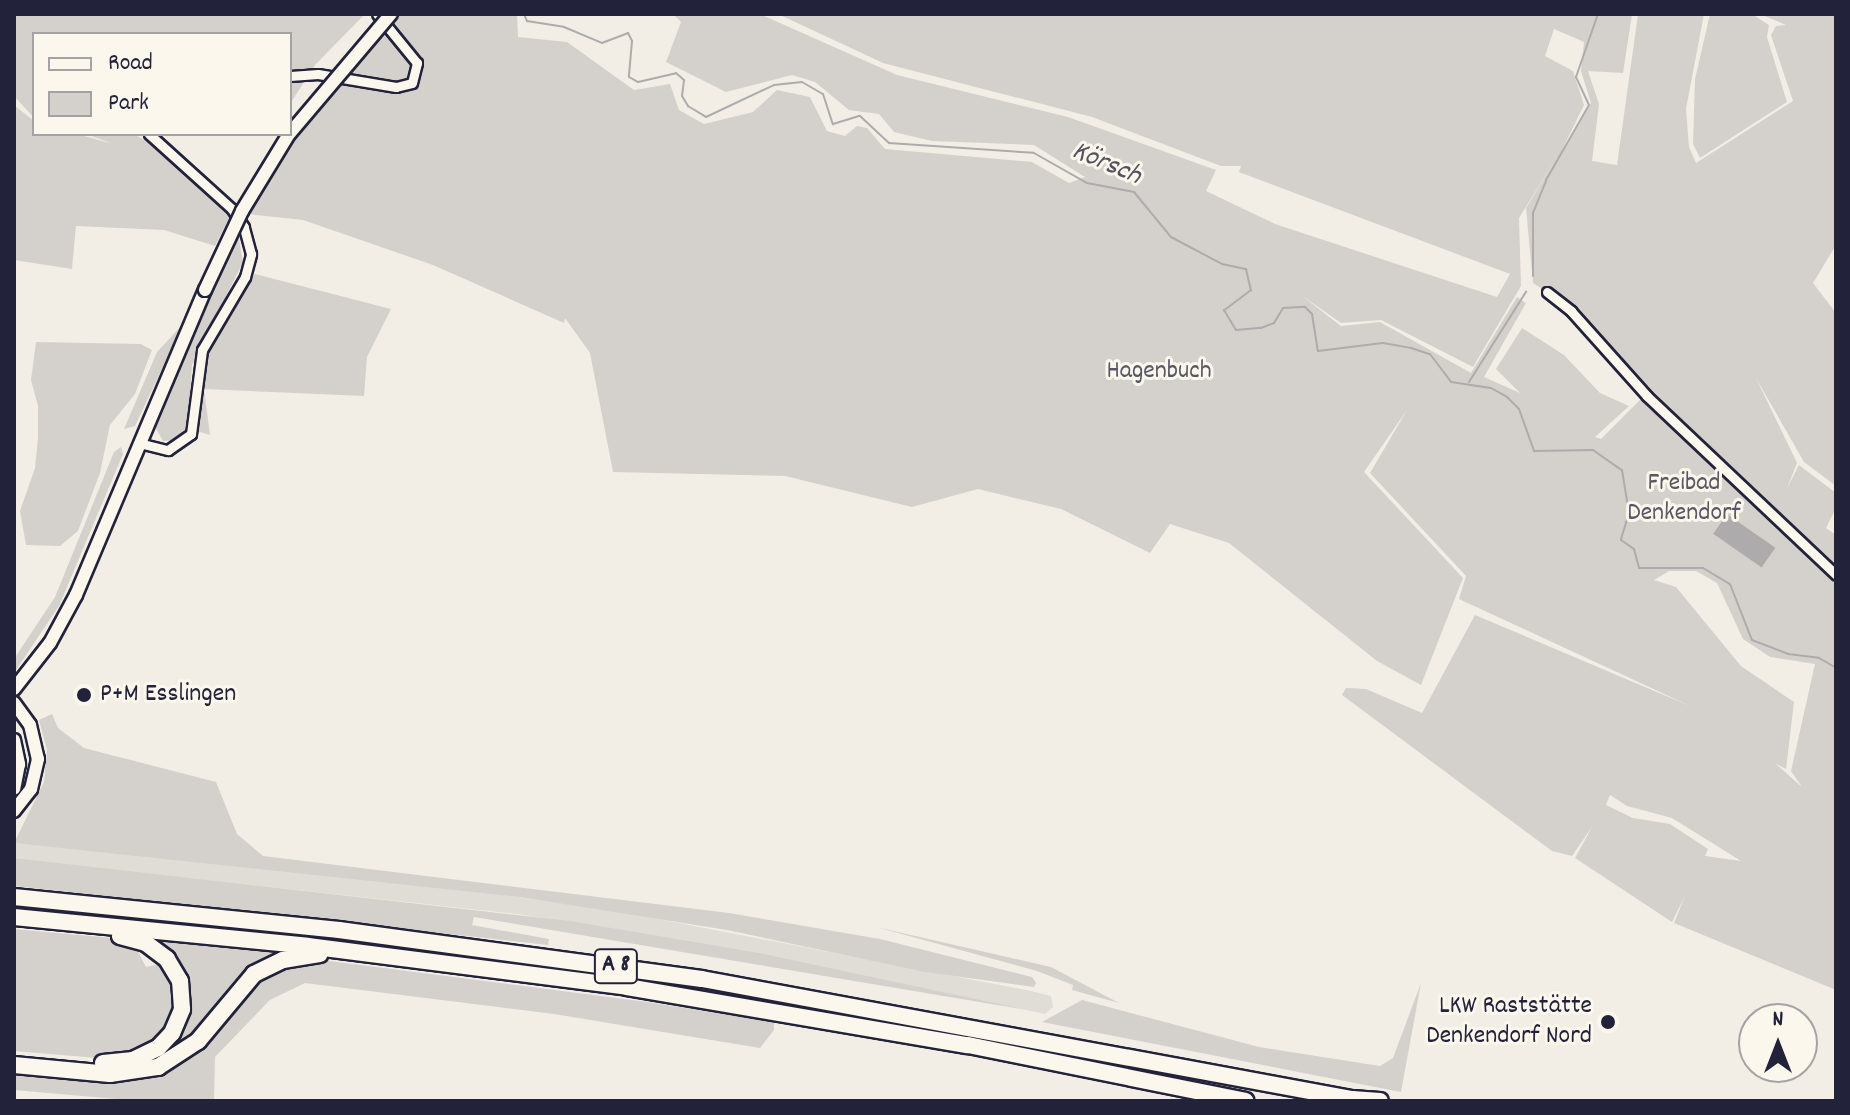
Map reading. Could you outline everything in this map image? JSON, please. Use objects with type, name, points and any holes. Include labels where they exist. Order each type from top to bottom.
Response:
[{"type":"highway","name":"A 8","points":[[14,897],[365,933],[688,976],[913,1014],[1357,1100]]},
{"type":"highway","name":"A 8","points":[[14,917],[349,951],[783,1012],[1245,1101]]},
{"type":"highway","points":[[14,1055],[129,1061],[158,1048],[177,1025],[181,988],[162,953],[137,939],[68,922]]},
{"type":"highway","points":[[14,1065],[110,1074],[153,1068],[198,1041],[235,992],[259,971],[283,960],[349,951]]},
{"type":"highway","points":[[1357,1100],[1380,1101]]},
{"type":"main road","points":[[292,132],[391,14]]},
{"type":"main road","points":[[14,689],[71,605],[205,290],[242,211],[289,136]]},
{"type":"main road","points":[[14,703],[30,725],[38,759],[31,789],[14,811]]},
{"type":"main road","points":[[14,740],[19,764],[14,789]]},
{"type":"street","points":[[292,76],[318,74],[396,87],[412,83],[417,63],[377,14]]},
{"type":"street","points":[[139,443],[168,450],[191,434],[202,350],[245,277],[251,254],[244,227],[232,209],[151,136]]},
{"type":"street","points":[[1547,292],[1571,311],[1639,388],[1836,575]]},
{"type":"shaded area","points":[[1727,514],[1775,548],[1762,568],[1713,534]]},
{"type":"shaded area","points":[[14,843],[398,880],[611,910],[1031,991],[1051,996],[1053,1007],[1045,1014],[765,954],[518,914],[31,861],[14,858]]},
{"type":"green space","points":[[14,14],[365,14],[315,65],[292,101],[292,32],[32,32],[32,116],[14,96]]},
{"type":"green space","points":[[394,14],[517,14],[518,37],[567,42],[634,90],[670,84],[679,110],[704,124],[753,112],[777,90],[810,97],[827,131],[845,136],[857,126],[867,128],[885,149],[1032,162],[1069,183],[1085,177],[1034,145],[932,141],[894,132],[879,114],[849,110],[815,82],[792,75],[726,92],[666,62],[681,22],[673,14],[760,14],[897,75],[1068,117],[1216,170],[1206,191],[1275,224],[1497,297],[1510,274],[1239,172],[1241,166],[1221,166],[1092,117],[883,63],[778,14],[1632,14],[1623,73],[1588,71],[1599,104],[1592,161],[1617,165],[1638,14],[1704,14],[1686,109],[1689,147],[1696,163],[1793,101],[1771,35],[1776,26],[1786,25],[1760,14],[1836,14],[1836,245],[1813,283],[1836,313],[1836,486],[1804,462],[1756,378],[1797,463],[1787,488],[1799,465],[1836,493],[1836,508],[1826,528],[1836,535],[1836,563],[1826,563],[1715,451],[1667,411],[1581,314],[1533,283],[1526,208],[1559,154],[1519,218],[1521,286],[1473,367],[1381,320],[1341,323],[1301,295],[1341,326],[1380,322],[1471,373],[1517,297],[1526,303],[1484,377],[1520,393],[1496,369],[1522,328],[1564,355],[1600,393],[1629,406],[1595,437],[1601,439],[1644,396],[1836,577],[1836,990],[1674,923],[1685,896],[1672,922],[1575,858],[1592,827],[1572,856],[1552,851],[1342,695],[1346,688],[1366,689],[1422,713],[1475,615],[1690,706],[1459,599],[1466,576],[1370,473],[1407,410],[1364,472],[1463,578],[1421,685],[1377,661],[1229,543],[1170,524],[1150,553],[1061,509],[978,489],[912,507],[785,476],[613,472],[590,353],[565,318],[564,323],[433,265],[303,220],[247,214],[313,107]],"holes":[[[1554,29],[1584,42],[1581,71],[1591,103],[1562,150],[1584,105],[1573,71],[1545,56]],[[1669,571],[1696,571],[1717,583],[1743,639],[1770,657],[1815,664],[1791,771],[1802,787],[1775,763],[1786,769],[1794,702],[1741,666],[1676,587],[1654,580]],[[1610,795],[1627,806],[1672,818],[1741,861],[1705,856],[1708,849],[1670,824],[1633,818],[1606,805]]]},
{"type":"green space","points":[[1710,14],[1752,14],[1769,25],[1767,37],[1787,102],[1700,158],[1693,144],[1695,79]]},
{"type":"green space","points":[[14,105],[32,119],[32,136],[84,136],[113,144],[91,136],[137,136],[169,155],[230,216],[215,246],[164,230],[76,226],[72,269],[14,260]]},
{"type":"green space","points":[[238,233],[243,262],[192,365],[188,427],[178,440],[163,441],[155,427]]},
{"type":"green space","points":[[255,274],[391,309],[367,357],[364,396],[204,389],[210,435],[197,431],[205,361],[215,333]]},
{"type":"green space","points":[[183,324],[135,426],[124,429],[157,352]]},
{"type":"green space","points":[[36,342],[141,344],[152,350],[135,394],[110,425],[100,473],[78,531],[60,546],[26,545],[20,511],[35,468],[38,438],[38,406],[31,380]]},
{"type":"green space","points":[[121,447],[123,454],[59,606],[14,673],[14,659],[55,597],[114,452]]},
{"type":"green space","points":[[52,714],[58,728],[84,748],[216,782],[237,834],[263,856],[729,913],[880,939],[1032,977],[1036,983],[1034,987],[925,972],[727,930],[520,897],[14,843],[44,782],[47,750],[39,720]]},
{"type":"green space","points":[[14,858],[570,921],[765,954],[1027,1010],[474,917],[472,925],[549,939],[548,945],[14,886]]},
{"type":"green space","points":[[876,927],[1051,967],[1119,1003],[1072,990],[1073,985],[1037,971]]},
{"type":"green space","points":[[14,929],[123,939],[136,948],[146,967],[160,964],[173,973],[176,1017],[146,1051],[98,1058],[14,1051]]},
{"type":"green space","points":[[153,941],[279,953],[205,1029],[160,1062],[145,1060],[185,1010]]},
{"type":"green space","points":[[322,960],[647,1002],[774,1022],[774,1030],[760,1048],[554,1014],[305,983],[270,1000],[215,1057],[214,1101],[139,1101],[14,1090],[14,1069],[138,1076],[211,1032],[270,969]]},
{"type":"green space","points":[[1421,983],[1401,1092],[1042,1022],[1082,1000],[1259,1047],[1380,1066],[1393,1058]]},
{"type":"waterway","name":"Körsch","points":[[524,14],[527,21],[564,27],[602,43],[628,33],[632,41],[629,77],[638,82],[676,73],[684,80],[682,96],[688,106],[706,117],[774,85],[802,82],[823,94],[833,124],[860,116],[889,143],[1034,153],[1087,183],[1134,192],[1171,237],[1222,264],[1246,269],[1251,290],[1224,310],[1236,330],[1261,328],[1274,323],[1283,308],[1305,307],[1312,314],[1318,351],[1383,343],[1411,348],[1430,354],[1451,382],[1491,388],[1507,397],[1519,409],[1534,451],[1593,450],[1622,470],[1629,513],[1621,540],[1634,549],[1639,568],[1703,568],[1730,584],[1752,640],[1788,654],[1819,658],[1836,668]]},
{"type":"waterway","points":[[1533,276],[1533,213],[1546,180],[1589,105],[1576,77],[1598,14]]},
{"type":"waterway","points":[[1469,382],[1526,292]]},
{"type":"place","name":"P+M Esslingen","points":[[84,695]]},
{"type":"place","name":"LKW Raststätte Denkendorf Nord","points":[[1608,1022]]},
{"type":"park label","name":"Hagenbuch","points":[[1159,372]]},
{"type":"park label","name":"Freibad Denkendorf","points":[[1684,499]]}]
